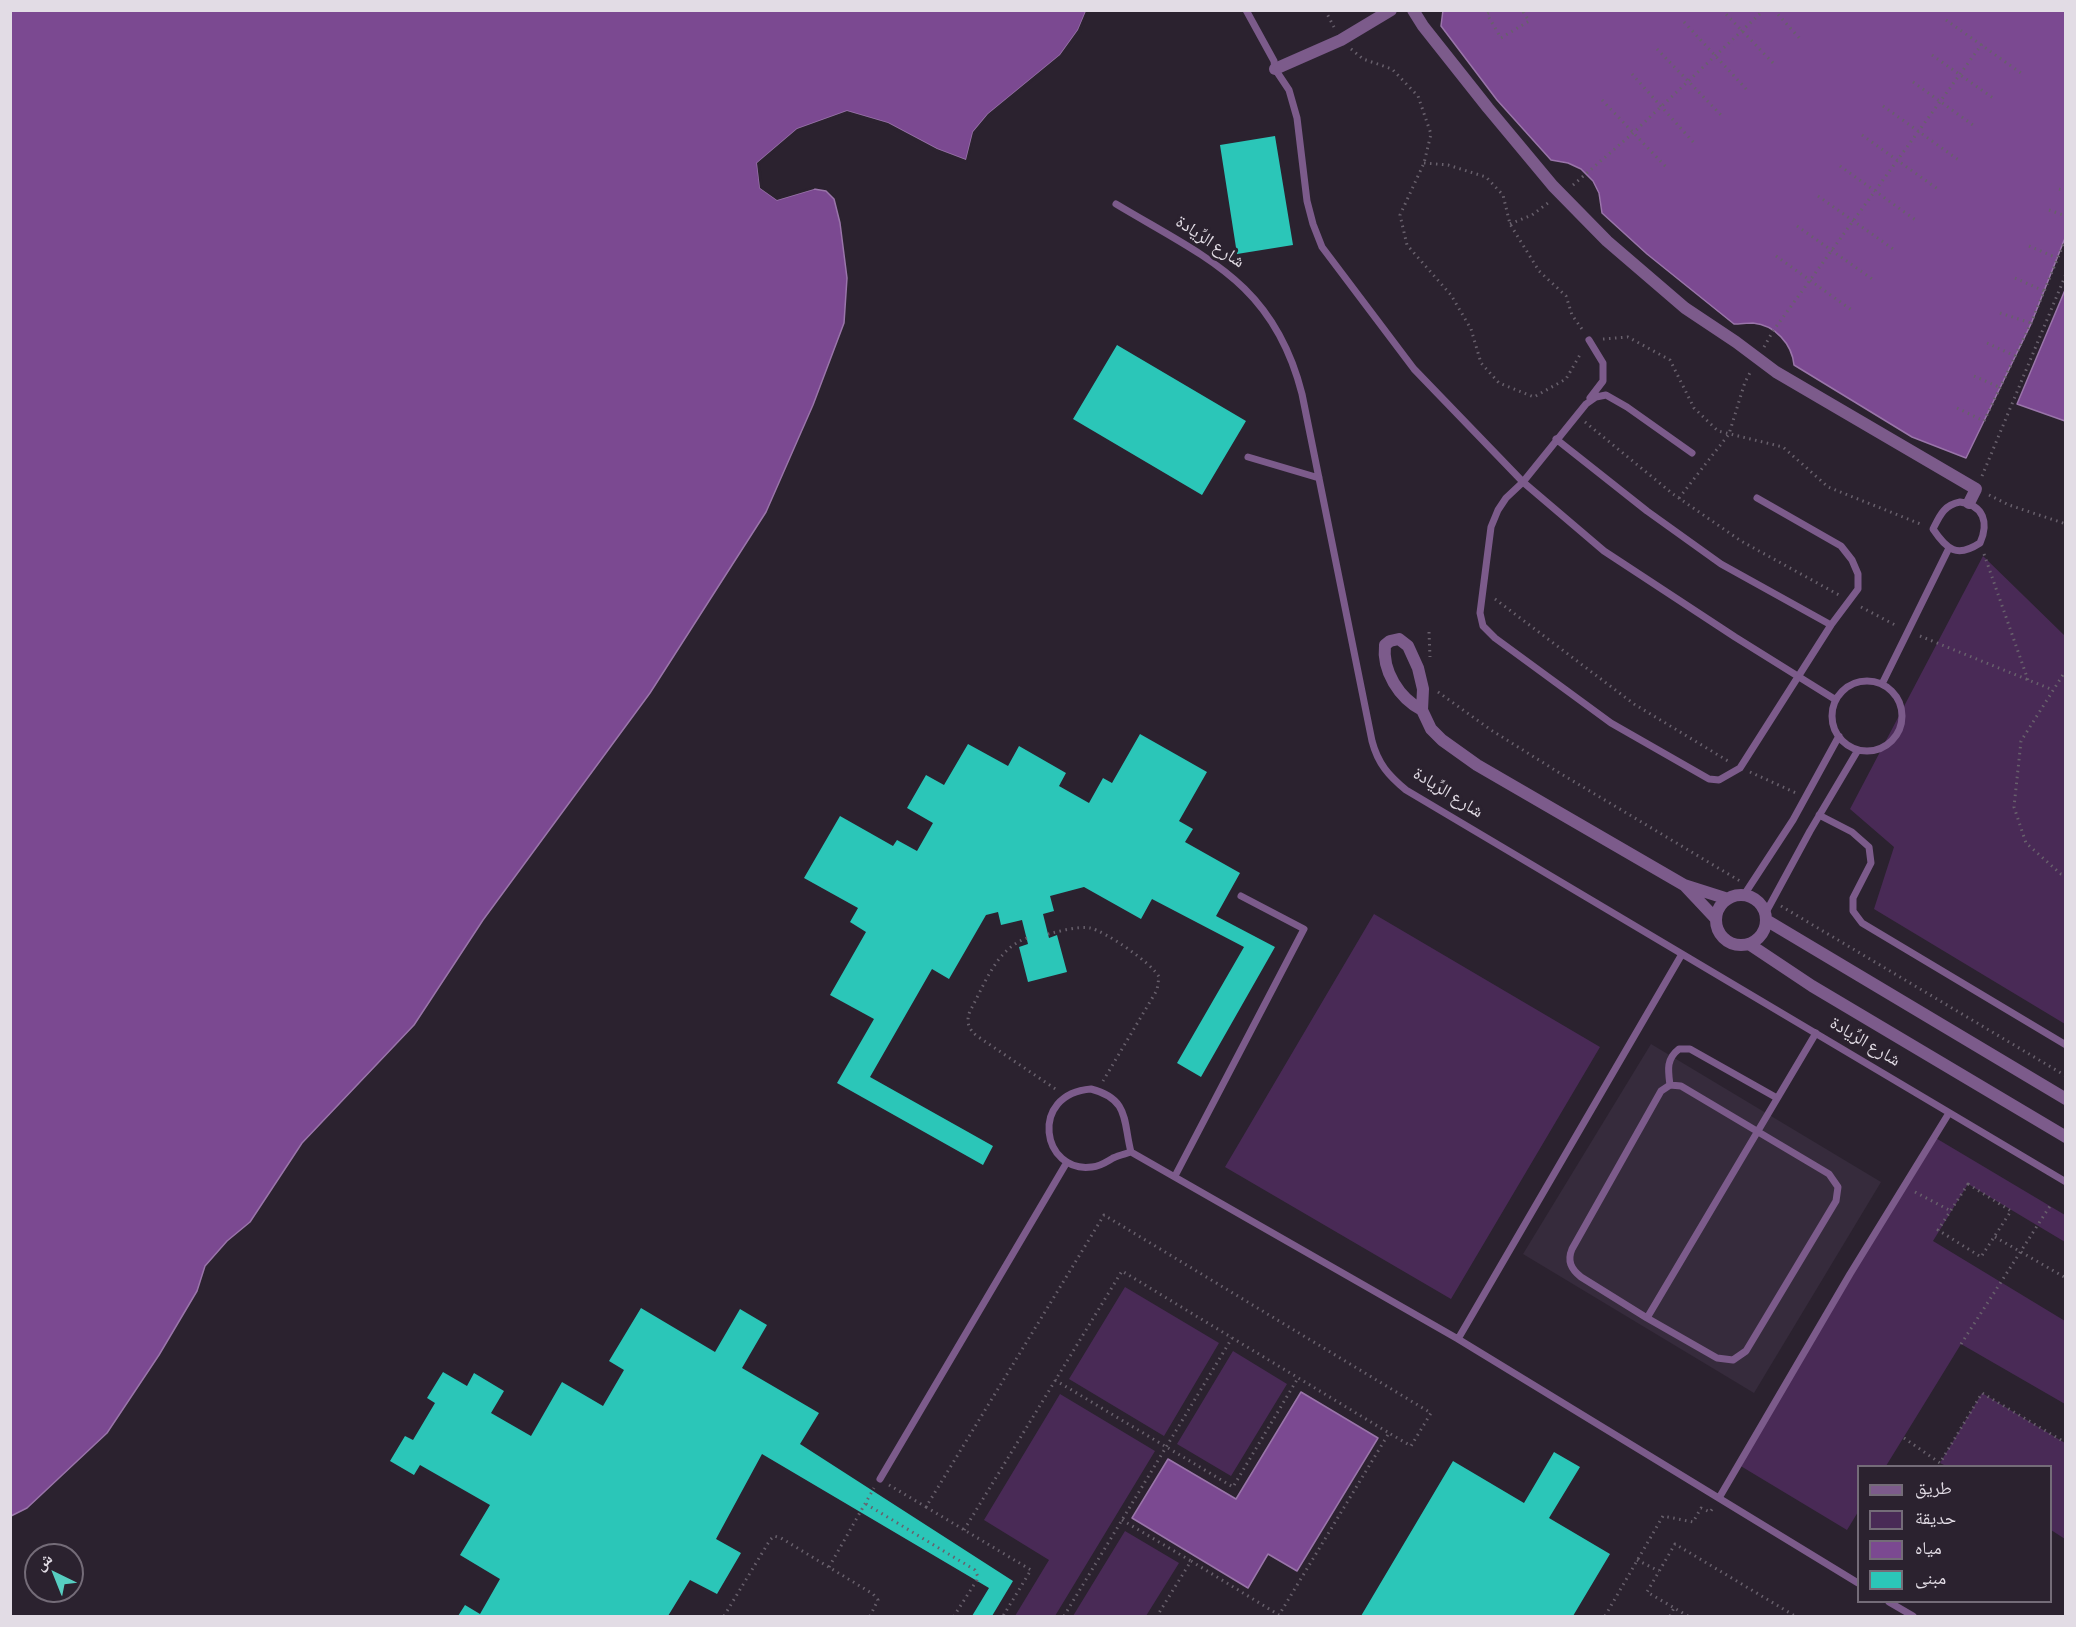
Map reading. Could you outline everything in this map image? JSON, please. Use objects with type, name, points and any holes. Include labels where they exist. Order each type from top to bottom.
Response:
[{"type":"street","points":[[1275,69],[1341,40],[1391,10]]},
{"type":"street","points":[[1413,10],[1488,108],[1539,169],[1607,241],[1684,308],[1776,372],[1977,489],[1969,503]]},
{"type":"street","points":[[1422,710],[1410,704],[1392,679],[1384,655],[1385,645],[1390,641],[1399,639],[1408,646],[1414,657],[1423,689],[1422,710],[1431,729],[1437,735],[1477,765],[1684,885],[1728,899]]},
{"type":"street","points":[[1684,885],[1716,919]]},
{"type":"street","points":[[1766,917],[1762,935],[1749,944],[1741,946],[1726,941],[1717,927],[1716,919],[1722,904],[1747,891],[1758,901],[1766,917],[2066,1099]]},
{"type":"street","name":"شارع الرِّيادة","points":[[1749,944],[1812,986],[2066,1137]]},
{"type":"lane","points":[[1246,10],[1274,61],[1275,69],[1289,90],[1297,118],[1307,201],[1322,247],[1414,369],[1523,483],[1604,551],[1836,700]]},
{"type":"lane","name":"شارع الرِّيادة","points":[[1116,204],[1220,267],[1235,279],[1262,307],[1283,339],[1297,376],[1372,741],[1379,763],[1386,772],[1406,790],[2066,1182]]},
{"type":"lane","points":[[1589,340],[1603,363],[1603,381],[1523,483],[1502,504],[1491,527],[1480,613],[1483,626],[1495,638],[1611,723],[1709,779],[1719,780],[1740,768],[1831,625],[1858,589],[1858,574],[1852,560],[1840,546],[1757,498]]},
{"type":"lane","points":[[1586,404],[1596,397],[1606,395],[1692,453]]},
{"type":"lane","points":[[1556,440],[1647,511],[1721,564],[1831,625]]},
{"type":"lane","points":[[1248,457],[1319,478]]},
{"type":"lane","points":[[1952,503],[1969,503],[1976,507],[1984,520],[1986,528],[1980,543],[1965,551],[1949,548],[1943,544],[1933,529],[1945,507],[1952,503]]},
{"type":"lane","points":[[1882,684],[1949,548]]},
{"type":"lane","points":[[1872,681],[1882,684],[1898,700],[1902,711],[1902,722],[1898,733],[1891,742],[1881,748],[1870,751],[1858,750],[1839,736],[1833,719],[1836,700],[1851,685],[1872,681]]},
{"type":"lane","points":[[1747,891],[1806,798],[1839,736]]},
{"type":"lane","points":[[1766,917],[1772,900],[1858,750]]},
{"type":"lane","points":[[1819,816],[1852,832],[1869,847],[1871,863],[1854,898],[1853,911],[1862,923],[2066,1045]]},
{"type":"lane","points":[[1175,1176],[1304,929],[1240,896]]},
{"type":"lane","points":[[1458,1339],[1682,954]]},
{"type":"lane","points":[[1647,1318],[1816,1033]]},
{"type":"lane","points":[[1670,1085],[1668,1065],[1673,1053],[1679,1048],[1690,1049],[1778,1098]]},
{"type":"lane","points":[[1670,1085],[1681,1086],[1829,1174],[1838,1187],[1836,1201],[1746,1351],[1740,1357],[1725,1361],[1647,1318],[1581,1277],[1574,1272],[1569,1257],[1661,1091],[1670,1085]]},
{"type":"lane","points":[[1131,1152],[1126,1135],[1126,1122],[1115,1100],[1097,1091],[1078,1090],[1066,1095],[1057,1104],[1051,1115],[1049,1126],[1053,1146],[1067,1162],[1079,1167],[1092,1167],[1131,1152],[1458,1339],[1857,1582]]},
{"type":"lane","points":[[1719,1498],[1949,1113]]},
{"type":"lane","points":[[880,1479],[1067,1162]]},
{"type":"lane","points":[[1891,1603],[1913,1617]]},
{"type":"path","points":[[1325,10],[1341,40],[1363,59],[1392,69],[1418,96],[1431,134],[1424,163],[1400,214],[1407,245],[1451,295],[1471,328],[1480,363],[1499,383],[1534,397],[1566,379],[1589,340]]},
{"type":"path","points":[[1494,10],[1487,14],[1502,38],[1529,21],[1522,10]]},
{"type":"path","points":[[1722,10],[1776,66]]},
{"type":"path","points":[[1587,174],[1764,10]]},
{"type":"path","points":[[1774,10],[1802,41]]},
{"type":"path","points":[[1946,20],[2021,73]]},
{"type":"path","points":[[1683,22],[1748,91]]},
{"type":"path","points":[[1679,498],[1729,434],[1745,382],[1773,331],[1982,44]]},
{"type":"path","points":[[1657,49],[1722,116]]},
{"type":"path","points":[[1932,55],[1993,98]]},
{"type":"path","points":[[1632,74],[1695,142]]},
{"type":"path","points":[[1912,82],[1973,125]]},
{"type":"path","points":[[1602,100],[1667,168]]},
{"type":"path","points":[[1883,106],[1960,161]]},
{"type":"path","points":[[1862,135],[1940,190]]},
{"type":"path","points":[[1424,163],[1448,165],[1486,177],[1503,195],[1510,224],[1539,271],[1566,296],[1572,315],[1589,340]]},
{"type":"path","points":[[1840,166],[1917,221]]},
{"type":"path","points":[[2060,189],[2066,191]]},
{"type":"path","points":[[1818,196],[1896,251]]},
{"type":"path","points":[[2049,210],[2066,216]]},
{"type":"path","points":[[1797,226],[1875,281]]},
{"type":"path","points":[[1958,408],[1984,421],[2031,324],[2066,238]]},
{"type":"path","points":[[2029,246],[2057,258]]},
{"type":"path","points":[[1776,256],[1853,311]]},
{"type":"path","points":[[2066,274],[1977,489],[2009,505],[2066,524]]},
{"type":"path","points":[[2015,278],[2044,291]]},
{"type":"path","points":[[2000,313],[2031,324]]},
{"type":"path","points":[[1589,340],[1628,337],[1670,360],[1694,408],[1718,431],[1783,447],[1828,487],[1933,529]]},
{"type":"path","points":[[1987,343],[2015,356]]},
{"type":"path","points":[[1974,376],[2000,388]]},
{"type":"path","points":[[1576,416],[1679,498],[1741,541],[1908,632],[2053,690]]},
{"type":"path","points":[[1980,543],[2028,680]]},
{"type":"path","points":[[1484,591],[1634,704],[1740,768],[1806,798]]},
{"type":"path","points":[[1429,632],[1430,665]]},
{"type":"path","points":[[2066,670],[2021,741],[2014,807],[2026,843],[2061,874],[2066,875]]},
{"type":"path","points":[[1436,691],[1491,730],[1747,891]]},
{"type":"path","points":[[1772,900],[2066,1076]]},
{"type":"path","points":[[1048,934],[1083,928],[1101,932],[1153,967],[1159,977],[1157,990],[1097,1091]]},
{"type":"path","points":[[1027,938],[1011,945],[999,958],[970,1011],[968,1025],[977,1036],[1066,1095]]},
{"type":"path","points":[[1968,1184],[2011,1211],[1981,1257],[1938,1230],[1951,1211],[1968,1184]]},
{"type":"path","points":[[1904,1186],[1951,1211]]},
{"type":"path","points":[[1961,1344],[2050,1206]]},
{"type":"path","points":[[926,1507],[1104,1215],[1431,1413],[1411,1446],[1122,1271],[964,1530]]},
{"type":"path","points":[[1995,1237],[2066,1278]]},
{"type":"path","points":[[1064,1617],[1232,1338]]},
{"type":"path","points":[[1055,1380],[1233,1487],[1298,1378]]},
{"type":"path","points":[[1904,1438],[1940,1463],[1983,1393],[2066,1443]]},
{"type":"path","points":[[1122,1520],[1279,1615],[1389,1433]]},
{"type":"path","points":[[829,1568],[880,1479],[1031,1570],[1003,1617]]},
{"type":"path","points":[[1605,1617],[1663,1516],[1693,1522],[1701,1508],[1710,1512],[1719,1498]]},
{"type":"path","points":[[866,1504],[975,1570],[978,1577],[954,1617]]},
{"type":"path","points":[[724,1617],[774,1536],[781,1538],[876,1597],[877,1603],[870,1617]]},
{"type":"path","points":[[1688,1617],[1647,1592],[1675,1544],[1795,1617]]},
{"type":"path","points":[[1637,1560],[1659,1571]]},
{"type":"path","points":[[1157,1617],[1191,1562]]},
{"type":"path","points":[[1670,1617],[1674,1608]]},
{"type":"shaded area","points":[[1651,1044],[1881,1182],[1754,1393],[1523,1254]]},
{"type":"green space","points":[[1983,556],[2065,636],[2065,1024],[1874,909],[1894,847],[1850,809]]},
{"type":"green space","points":[[1374,914],[1600,1047],[1451,1299],[1225,1167]]},
{"type":"green space","points":[[1934,1137],[2065,1215],[2065,1242],[1968,1184],[1933,1241],[2065,1321],[2065,1404],[1961,1344],[1887,1465],[1857,1465],[1857,1514],[1847,1530],[1739,1465]]},
{"type":"green space","points":[[1125,1287],[1219,1343],[1164,1436],[1069,1379]]},
{"type":"green space","points":[[1233,1351],[1287,1384],[1231,1476],[1177,1444]]},
{"type":"green space","points":[[1982,1393],[2065,1443],[2065,1539],[2052,1531],[2052,1465],[1944,1465],[1940,1463]]},
{"type":"green space","points":[[1060,1394],[1155,1451],[1055,1616],[1015,1616],[1049,1560],[984,1520]]},
{"type":"green space","points":[[1125,1531],[1179,1563],[1146,1616],[1073,1616]]},
{"type":"water","points":[[1443,10],[2065,11],[2065,238],[2031,324],[1966,458],[1912,437],[1794,365],[1786,343],[1775,332],[1768,327],[1753,323],[1734,324],[1647,254],[1602,213],[1599,193],[1593,181],[1581,169],[1568,163],[1551,160],[1497,100],[1441,26]]},
{"type":"water","points":[[11,11],[1086,11],[1078,30],[1060,55],[988,114],[973,132],[966,160],[937,149],[888,123],[847,111],[797,129],[757,163],[760,188],[777,200],[814,189],[826,191],[834,199],[840,223],[847,278],[844,323],[813,405],[766,512],[650,693],[483,920],[414,1025],[302,1143],[250,1222],[227,1241],[205,1266],[197,1291],[159,1355],[107,1433],[27,1508],[11,1516]]},
{"type":"water","points":[[2065,290],[2065,421],[2017,404]]},
{"type":"water","points":[[1301,1392],[1378,1438],[1297,1571],[1268,1554],[1248,1588],[1132,1518],[1168,1459],[1236,1499]]},
{"type":"pier","points":[[1089,10],[1081,32],[1062,57],[990,116],[976,134],[967,163],[936,152],[887,126],[847,114],[798,131],[760,164],[763,186],[777,197],[816,186],[814,189],[777,200],[760,188],[757,163],[797,129],[847,111],[888,123],[937,149],[966,160],[973,132],[988,114],[1060,55],[1078,30],[1086,11]]},
{"type":"building","points":[[1275,136],[1293,245],[1237,254],[1220,145]]},
{"type":"building","points":[[1117,345],[1246,421],[1202,495],[1073,419]]},
{"type":"building","points":[[1140,734],[1207,772],[1179,821],[1193,829],[1185,842],[1240,873],[1216,916],[1275,947],[1201,1077],[1177,1063],[1244,947],[1152,899],[1141,919],[1084,887],[1050,896],[1054,911],[1043,914],[1049,938],[1057,935],[1067,972],[1028,982],[1019,947],[1028,944],[1022,920],[1001,925],[998,912],[986,915],[949,979],[932,969],[870,1077],[993,1146],[983,1165],[837,1083],[874,1019],[830,995],[866,932],[850,922],[858,908],[804,878],[840,816],[893,846],[897,840],[917,851],[933,823],[907,808],[926,775],[944,785],[968,744],[1008,766],[1019,746],[1066,773],[1059,786],[1089,803],[1103,778],[1112,783]]},
{"type":"building","points":[[641,1308],[715,1352],[740,1309],[767,1325],[742,1368],[819,1413],[800,1444],[1013,1581],[992,1616],[972,1616],[989,1588],[762,1454],[716,1539],[741,1553],[717,1594],[690,1580],[668,1616],[458,1616],[465,1605],[480,1614],[500,1579],[460,1555],[490,1505],[420,1465],[414,1475],[390,1461],[405,1436],[413,1440],[435,1403],[427,1398],[443,1372],[467,1386],[474,1373],[504,1391],[491,1413],[531,1436],[562,1382],[603,1406],[624,1370],[609,1361]]},
{"type":"building","points":[[1554,1452],[1580,1467],[1549,1518],[1610,1554],[1573,1616],[1361,1616],[1453,1461],[1524,1503]]}]
